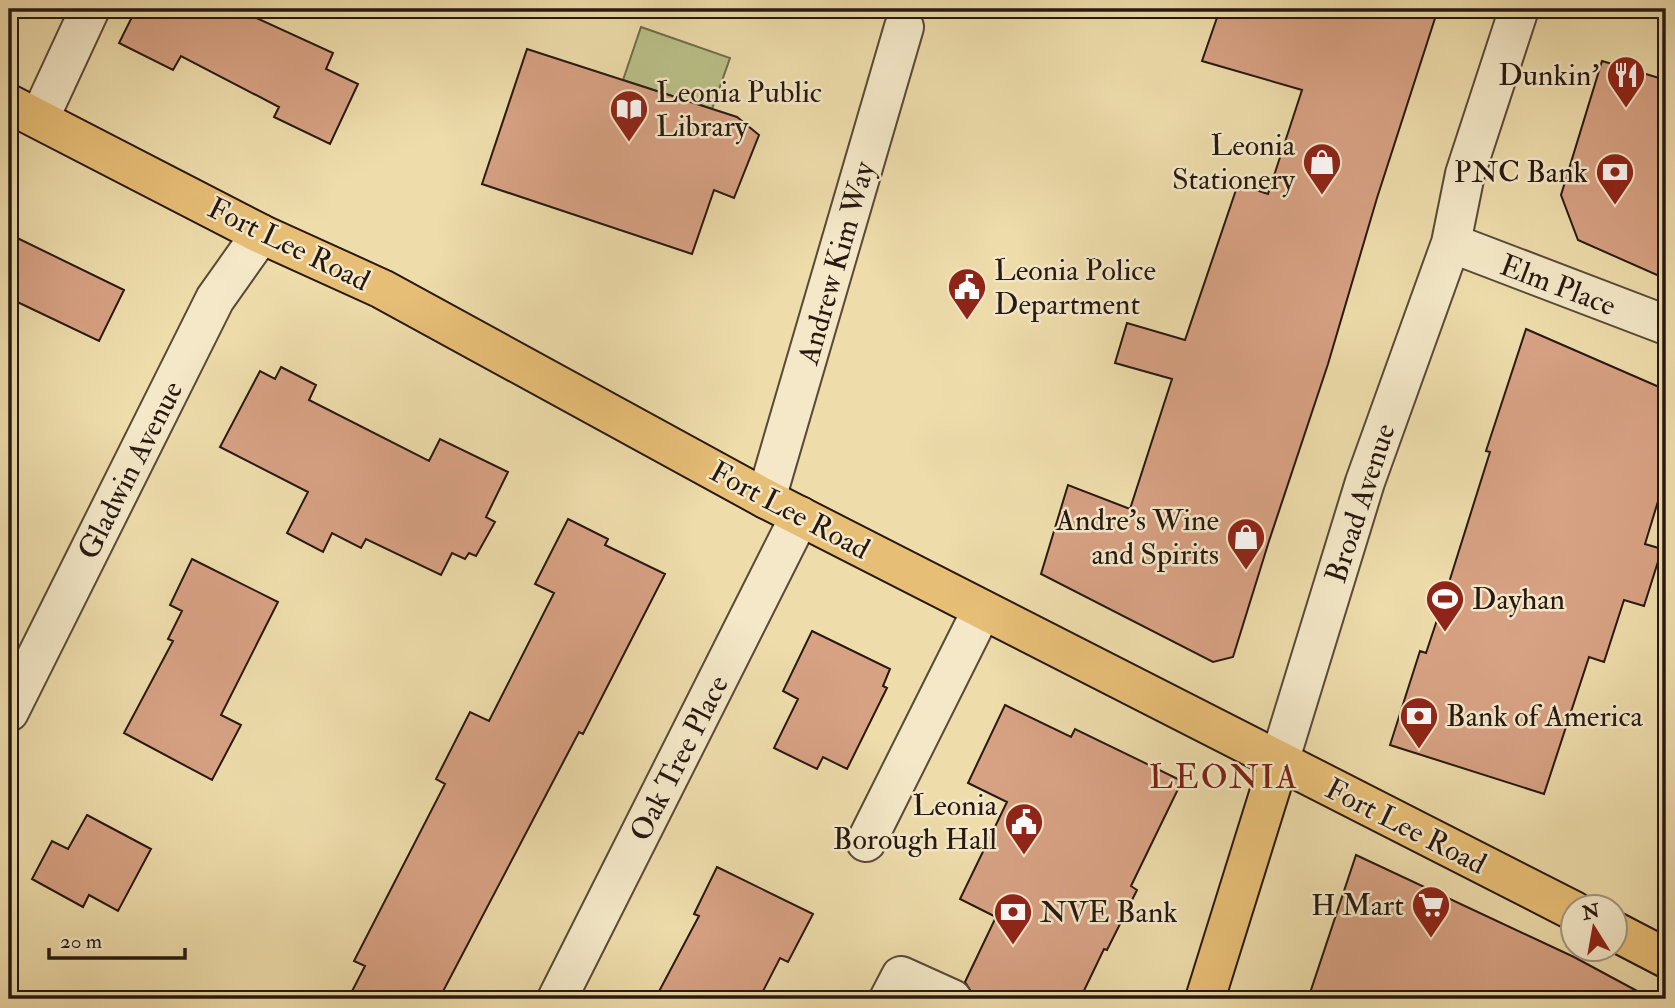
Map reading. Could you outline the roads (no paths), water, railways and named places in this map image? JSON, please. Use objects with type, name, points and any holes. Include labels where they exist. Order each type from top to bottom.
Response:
[{"type":"main road","name":"Fort Lee Road","points":[[24,111],[261,234],[382,289],[766,499],[1560,904]]},
{"type":"main road","name":"Broad Avenue","points":[[1205,999],[1279,762]]},
{"type":"main road","points":[[1630,940],[1666,958]]},
{"type":"street","points":[[24,111],[90,9]]},
{"type":"street","name":"Broad Avenue","points":[[1279,762],[1365,482],[1451,243],[1465,174],[1519,9]]},
{"type":"street","name":"Andrew Kim Way","points":[[766,499],[904,27]]},
{"type":"street","name":"Gladwin Avenue","points":[[9,712],[215,299],[261,234]]},
{"type":"street","name":"Elm Place","points":[[1451,243],[1666,326]]},
{"type":"street","name":"Oak Tree Place","points":[[557,999],[800,516]]},
{"type":"street","points":[[866,842],[982,610]]},
{"type":"street","points":[[889,999],[901,976],[952,999]]},
{"type":"place","name":"Dunkin'","points":[[1626,109]]},
{"type":"place","name":"Leonia Public Library","points":[[629,143]]},
{"type":"place","name":"Leonia Stationery","points":[[1322,196]]},
{"type":"place","name":"PNC Bank","points":[[1615,206]]},
{"type":"place","name":"Leonia Police Department","points":[[967,321]]},
{"type":"place","name":"Andre's Wine and Spirits","points":[[1246,571]]},
{"type":"place","name":"Dayhan","points":[[1445,633]]},
{"type":"place","name":"Bank of America","points":[[1419,750]]},
{"type":"place","name":"Leonia Borough Hall","points":[[1024,856]]},
{"type":"place","name":"H Mart","points":[[1431,939]]},
{"type":"place","name":"NVE Bank","points":[[1013,946]]},
{"type":"district","name":"LEONIA","points":[[1224,776]]}]
